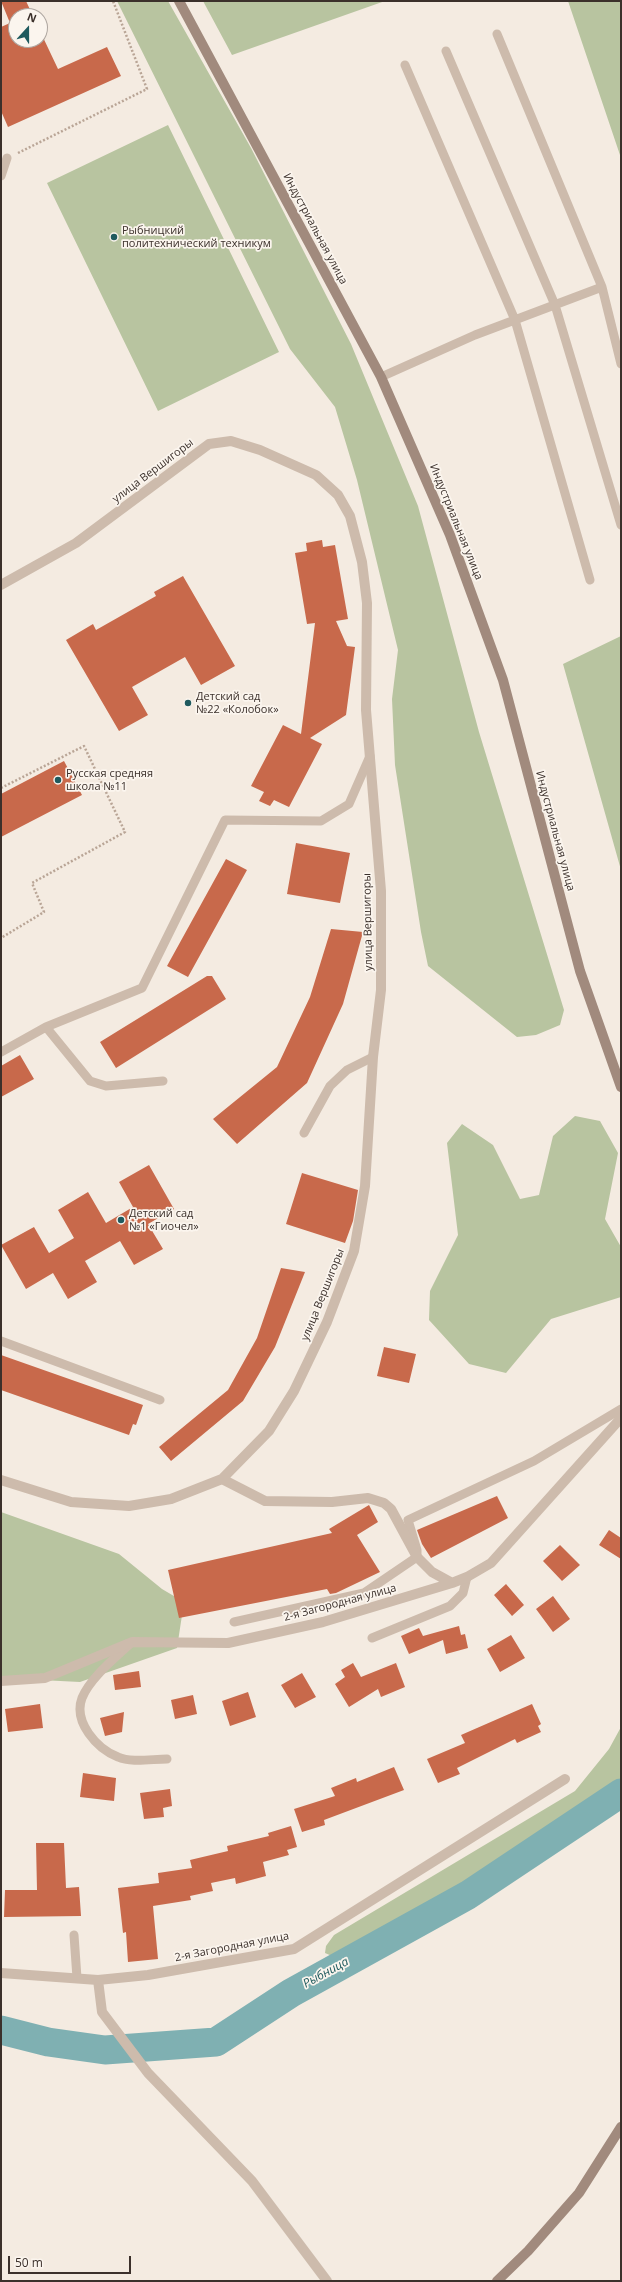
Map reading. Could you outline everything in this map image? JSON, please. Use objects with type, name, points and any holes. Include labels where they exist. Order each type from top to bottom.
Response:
[{"type":"main road","name":"Индустриальная улица","points":[[179,1],[381,377],[450,535],[503,680],[580,970],[621,1087]]},
{"type":"main road","points":[[497,2281],[528,2251],[579,2193],[621,2127]]},
{"type":"street","name":"улица Вершигоры","points":[[1,585],[76,543],[209,444],[231,441],[260,450],[316,475],[338,495],[350,516],[356,535],[367,603],[366,710],[381,891],[381,990],[373,1057],[364,1186],[354,1251],[328,1322],[294,1391],[269,1431],[222,1479],[171,1499],[129,1506],[71,1502],[1,1480]]},
{"type":"street","name":"2-я Загородная улица","points":[[1,1682],[45,1678],[132,1642],[228,1643],[323,1622],[452,1583],[467,1577],[491,1563],[621,1418]]},
{"type":"street","points":[[222,1479],[265,1501],[332,1502],[368,1498],[375,1499],[391,1509],[417,1557],[432,1572],[452,1583]]},
{"type":"street","name":"2-я Загородная улица","points":[[1,1973],[98,1980],[148,1975],[294,1948],[565,1779]]},
{"type":"street","points":[[98,1980],[102,2012],[148,2073],[252,2181],[327,2281]]},
{"type":"lane","points":[[497,34],[602,287],[621,364]]},
{"type":"lane","points":[[446,51],[555,305],[621,525]]},
{"type":"lane","points":[[405,65],[515,320],[590,580]]},
{"type":"lane","points":[[1,176],[7,158]]},
{"type":"lane","points":[[381,377],[475,335],[602,287]]},
{"type":"lane","points":[[1,1052],[46,1027],[142,988],[225,820],[321,821],[349,804],[370,756]]},
{"type":"lane","points":[[46,1027],[90,1081],[106,1086],[163,1081]]},
{"type":"lane","points":[[304,1133],[330,1086],[347,1070],[373,1057]]},
{"type":"lane","points":[[1,1341],[160,1400]]},
{"type":"lane","points":[[234,1622],[364,1593],[417,1557],[417,1550],[408,1520],[534,1461],[621,1408]]},
{"type":"lane","points":[[372,1638],[450,1606],[463,1593],[467,1577]]},
{"type":"lane","points":[[132,1642],[103,1669],[82,1699],[81,1713],[87,1732],[99,1745],[118,1757],[144,1760],[167,1759]]},
{"type":"lane","points":[[74,1935],[77,1978]]},
{"type":"path","points":[[7,158],[146,89],[113,1]]},
{"type":"path","points":[[1,788],[84,746],[125,832],[32,883],[44,912],[1,938]]},
{"type":"green space","points":[[117,1],[168,1],[251,148],[351,344],[418,506],[479,732],[564,1010],[560,1025],[536,1035],[517,1037],[428,966],[421,932],[395,765],[392,699],[398,650],[357,480],[335,407],[290,349]]},
{"type":"green space","points":[[203,1],[385,1],[232,55]]},
{"type":"green space","points":[[568,1],[621,1],[621,158]]},
{"type":"green space","points":[[168,125],[279,352],[158,411],[47,183]]},
{"type":"green space","points":[[621,636],[621,870],[563,664]]},
{"type":"green space","points":[[575,1116],[600,1121],[618,1153],[605,1219],[621,1247],[621,1297],[551,1319],[506,1373],[469,1364],[429,1320],[430,1291],[458,1235],[447,1143],[462,1124],[493,1145],[520,1199],[539,1195],[553,1136]]},
{"type":"green space","points":[[1,1512],[119,1554],[162,1589],[184,1602],[177,1648],[80,1682],[1,1678]]},
{"type":"green space","points":[[621,1727],[621,1785],[456,1894],[332,1956],[325,1953],[326,1946],[334,1935],[575,1791],[609,1749]]},
{"type":"building","points":[[1,1],[26,1],[29,8],[8,8],[8,18]]},
{"type":"building","points":[[8,24],[8,48],[48,48],[58,69],[107,47],[121,76],[8,127],[1,111],[1,27]]},
{"type":"building","points":[[322,540],[323,547],[335,545],[348,619],[336,621],[347,646],[355,647],[346,715],[310,738],[322,744],[289,807],[274,800],[270,806],[259,801],[264,792],[251,786],[283,725],[301,734],[315,623],[307,624],[295,553],[307,551],[306,543]]},
{"type":"building","points":[[183,576],[235,666],[201,685],[185,657],[132,687],[148,715],[119,731],[66,640],[93,624],[96,630],[156,596],[154,592]]},
{"type":"building","points":[[64,761],[82,795],[1,837],[1,794]]},
{"type":"building","points":[[296,843],[350,853],[340,903],[287,894]]},
{"type":"building","points":[[226,859],[247,870],[188,977],[167,966]]},
{"type":"building","points":[[331,929],[363,932],[343,1004],[307,1083],[237,1144],[213,1119],[277,1067],[310,997]]},
{"type":"building","points":[[207,976],[212,976],[226,999],[116,1068],[100,1042]]},
{"type":"building","points":[[20,1055],[34,1079],[1,1097],[1,1066]]},
{"type":"building","points":[[149,1165],[174,1209],[148,1224],[163,1249],[134,1265],[120,1241],[85,1261],[97,1282],[68,1299],[53,1273],[26,1289],[1,1245],[34,1227],[49,1253],[74,1238],[58,1210],[88,1192],[106,1223],[133,1207],[119,1182]]},
{"type":"building","points":[[302,1173],[358,1190],[353,1221],[345,1243],[286,1224]]},
{"type":"building","points":[[281,1268],[305,1272],[275,1347],[243,1401],[171,1461],[159,1447],[228,1390],[257,1338]]},
{"type":"building","points":[[384,1347],[416,1354],[409,1383],[377,1376]]},
{"type":"building","points":[[1,1355],[143,1405],[136,1425],[133,1424],[129,1435],[1,1390]]},
{"type":"building","points":[[497,1496],[508,1518],[431,1558],[422,1544],[417,1530]]},
{"type":"building","points":[[369,1505],[378,1522],[357,1535],[380,1572],[336,1593],[330,1594],[327,1589],[179,1618],[168,1570],[332,1533],[329,1529]]},
{"type":"building","points":[[609,1530],[621,1538],[621,1559],[599,1545]]},
{"type":"building","points":[[560,1545],[580,1565],[562,1581],[543,1561]]},
{"type":"building","points":[[506,1584],[524,1605],[512,1616],[494,1595]]},
{"type":"building","points":[[553,1596],[570,1619],[553,1632],[536,1609]]},
{"type":"building","points":[[459,1626],[461,1635],[465,1634],[468,1648],[446,1654],[443,1640],[409,1654],[401,1636],[419,1628],[423,1636]]},
{"type":"building","points":[[511,1635],[525,1658],[500,1672],[487,1649]]},
{"type":"building","points":[[353,1663],[361,1677],[396,1663],[405,1687],[381,1697],[378,1689],[349,1707],[335,1684],[345,1677],[341,1670]]},
{"type":"building","points":[[139,1671],[141,1687],[115,1690],[113,1675]]},
{"type":"building","points":[[302,1673],[316,1697],[295,1708],[281,1685]]},
{"type":"building","points":[[248,1692],[256,1717],[230,1726],[222,1701]]},
{"type":"building","points":[[193,1695],[197,1714],[175,1719],[171,1700]]},
{"type":"building","points":[[40,1704],[43,1728],[8,1732],[5,1709]]},
{"type":"building","points":[[532,1704],[541,1724],[538,1726],[541,1732],[517,1743],[515,1739],[457,1768],[460,1774],[438,1783],[427,1759],[465,1743],[461,1735]]},
{"type":"building","points":[[124,1712],[122,1732],[105,1736],[100,1718]]},
{"type":"building","points":[[394,1767],[404,1790],[324,1820],[325,1825],[302,1832],[294,1809],[335,1796],[331,1788],[356,1778],[357,1782]]},
{"type":"building","points":[[83,1773],[116,1778],[114,1801],[80,1797]]},
{"type":"building","points":[[170,1789],[172,1806],[163,1808],[164,1817],[144,1819],[140,1793]]},
{"type":"building","points":[[291,1826],[297,1847],[287,1850],[289,1855],[263,1862],[266,1876],[236,1884],[235,1878],[211,1883],[213,1891],[190,1896],[191,1900],[153,1906],[158,1959],[128,1962],[126,1932],[123,1933],[118,1888],[159,1883],[158,1873],[192,1868],[190,1860],[228,1851],[227,1846],[269,1836],[268,1833]]},
{"type":"building","points":[[36,1843],[64,1843],[66,1888],[79,1887],[81,1916],[4,1917],[5,1890],[37,1890]]},
{"type":"waterway","name":"Рыбница","points":[[1,2030],[48,2042],[105,2050],[216,2042],[291,1993],[468,1895],[621,1793]]},
{"type":"place","name":"Рыбницкий политехнический техникум","points":[[114,237]]},
{"type":"place","name":"Детский сад №22 «Колобок»","points":[[188,703]]},
{"type":"place","name":"Русская средняя школа №11","points":[[58,780]]},
{"type":"place","name":"Детский сад №1 «Гиочел»","points":[[121,1220]]}]
